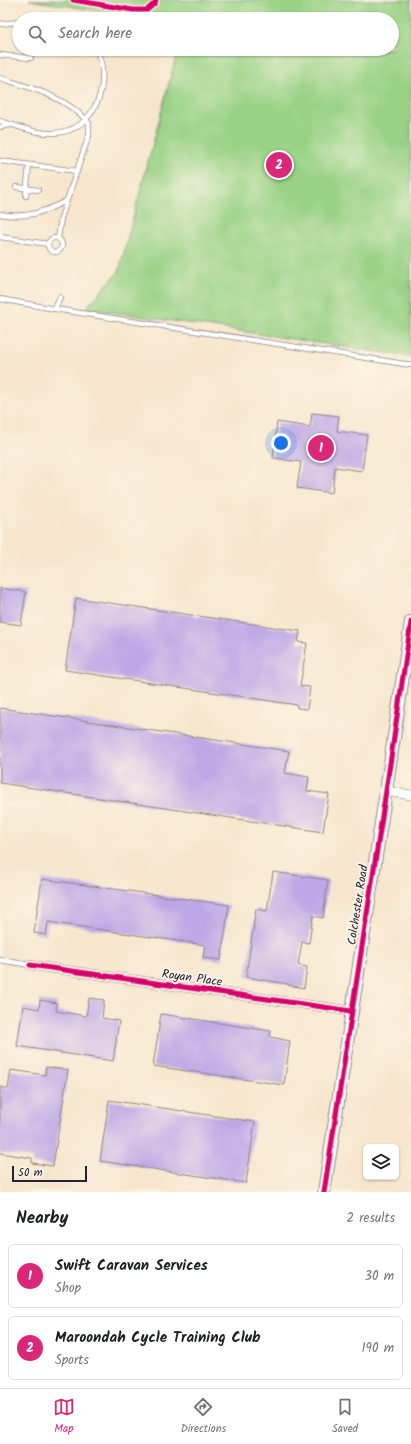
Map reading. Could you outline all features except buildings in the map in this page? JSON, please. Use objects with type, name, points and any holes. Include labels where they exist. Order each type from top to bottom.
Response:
[{"type":"main road","name":"Colchester Road","points":[[324,1192],[411,622]]},
{"type":"street","points":[[386,791],[411,794]]},
{"type":"street","name":"Royan Place","points":[[30,965],[351,1011]]},
{"type":"lane","points":[[0,24],[12,23]]},
{"type":"lane","points":[[0,55],[31,58]]},
{"type":"lane","points":[[0,121],[27,129],[53,133],[66,132],[77,128],[94,110],[101,89],[102,72],[98,56]]},
{"type":"lane","points":[[0,78],[39,90],[69,105],[85,119],[90,126],[89,135],[61,218],[58,238]]},
{"type":"lane","points":[[0,127],[13,125]]},
{"type":"lane","points":[[0,161],[77,171]]},
{"type":"lane","points":[[26,196],[29,165]]},
{"type":"lane","points":[[16,187],[38,190]]},
{"type":"lane","points":[[0,214],[15,216],[42,212],[66,201]]},
{"type":"lane","points":[[0,237],[48,244]]},
{"type":"lane","points":[[58,238],[62,242],[63,246],[59,251],[53,252],[48,248],[48,244],[51,239],[58,238]]},
{"type":"lane","points":[[55,309],[60,297]]},
{"type":"lane","points":[[0,299],[55,309],[411,364]]},
{"type":"lane","points":[[0,960],[30,965]]},
{"type":"green space","points":[[29,0],[411,0],[411,357],[86,308],[119,271],[176,56],[399,56],[399,12],[106,12]]},
{"type":"cycle path","points":[[73,0],[133,10],[147,10],[155,3],[156,0]]},
{"type":"cycle path","points":[[324,1192],[411,622]]},
{"type":"cycle path","points":[[30,965],[351,1011]]},
{"type":"place","name":"Maroondah Cycle Training Club","points":[[279,165]]},
{"type":"place","name":"Swift Caravan Services","points":[[321,448]]}]
